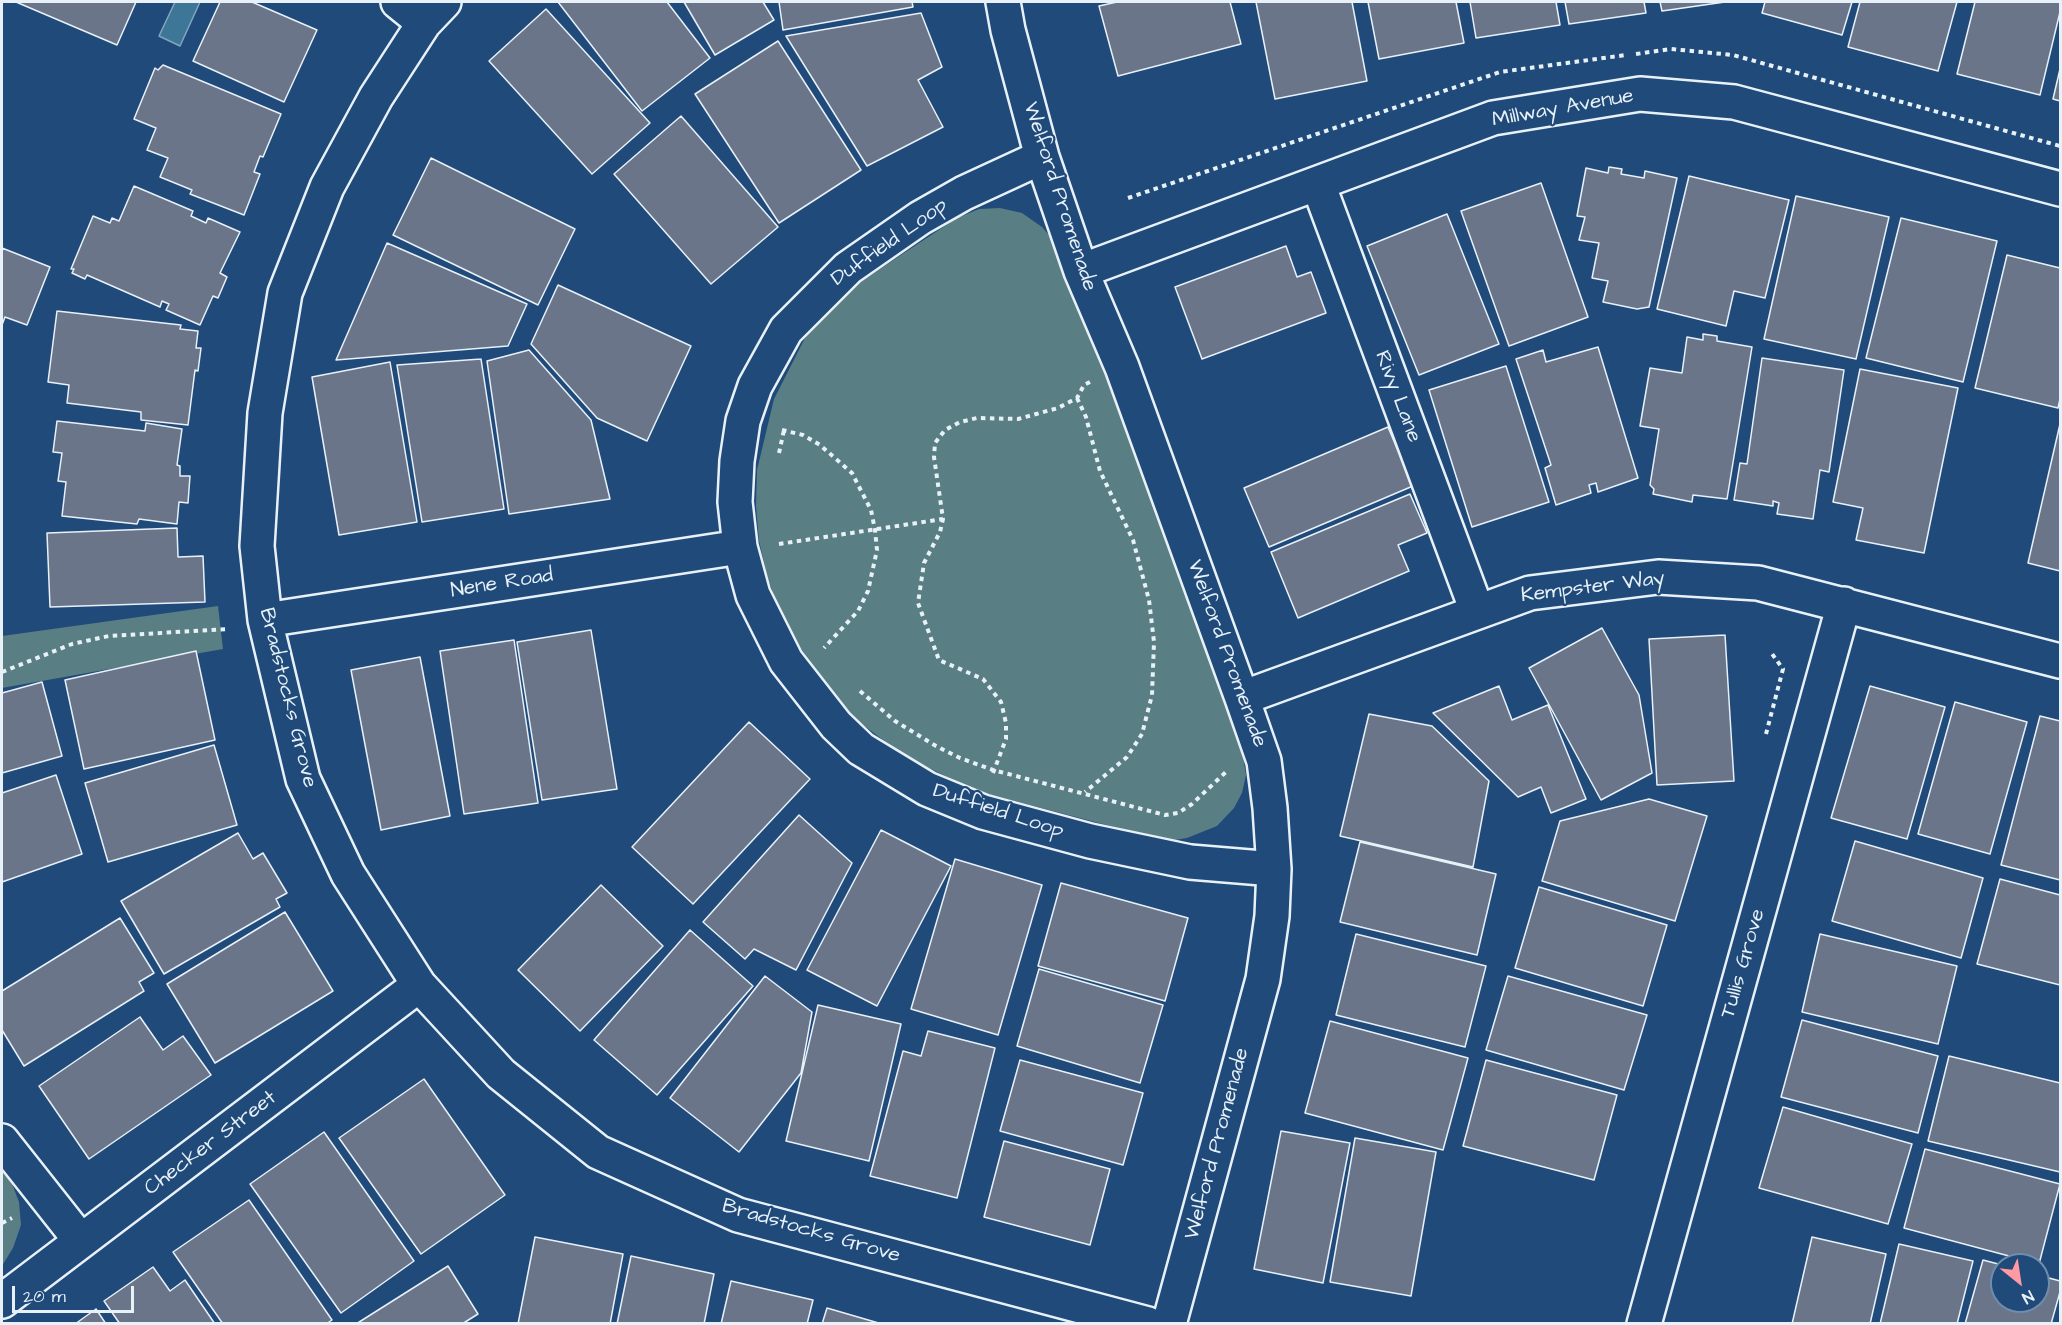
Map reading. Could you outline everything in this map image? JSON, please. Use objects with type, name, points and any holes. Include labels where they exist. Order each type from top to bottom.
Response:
[{"type":"street","points":[[398,2],[434,12]]},
{"type":"street","name":"Welford Promenade","points":[[1003,2],[1008,30],[1042,157],[1081,271],[1122,367],[1264,761],[1274,869],[1272,916],[1263,979],[1169,1323]]},
{"type":"street","name":"Bradstocks Grove","points":[[434,12],[375,97],[327,188],[285,293],[265,413],[257,546],[265,620],[303,778],[348,874],[418,985],[501,1074],[598,1152],[738,1215],[1148,1323]]},
{"type":"street","name":"Millway Avenue","points":[[1081,271],[1493,118],[1640,94],[1734,102],[2061,189]]},
{"type":"street","name":"Duffield Loop","points":[[1042,157],[964,193],[920,218],[848,268],[786,330],[759,377],[744,422],[737,461],[735,502],[740,547],[753,595],[786,661],[836,725],[861,749],[927,789],[959,803],[1035,826],[1190,862],[1274,869]]},
{"type":"street","name":"Rivy Lane","points":[[1318,184],[1477,611]]},
{"type":"street","name":"Nene Road","points":[[265,620],[740,547]]},
{"type":"street","name":"Kempster Way","points":[[1242,698],[1530,593],[1658,577],[1758,583],[2061,661]]},
{"type":"street","name":"Tullis Grove","points":[[1644,1323],[1844,604]]},
{"type":"street","name":"Checker Street","points":[[2,1301],[418,985]]},
{"type":"street","points":[[2,1141],[81,1241]]},
{"type":"path","points":[[990,781],[1006,739],[1006,723],[1000,702],[983,679],[939,660],[918,603],[924,563],[940,532],[943,519],[935,443],[945,430],[960,422],[977,418],[1018,419],[1058,408],[1077,398],[1084,385],[1099,377]]},
{"type":"path","points":[[1077,398],[1086,417],[1100,471],[1133,540],[1144,579],[1153,622],[1154,676],[1152,695],[1142,734],[1136,747],[1128,758],[1084,793]]},
{"type":"path","points":[[777,464],[784,430],[803,435],[820,445],[852,473],[872,510],[875,530],[875,561],[868,591],[858,611],[824,648]]},
{"type":"path","points":[[779,544],[943,519]]},
{"type":"path","points":[[777,535],[781,554]]},
{"type":"path","points":[[2,672],[72,644],[109,636],[228,629]]},
{"type":"path","points":[[817,639],[830,657]]},
{"type":"path","points":[[855,686],[895,721],[960,758],[993,770],[1165,815],[1178,813],[1192,804],[1220,775],[1231,768]]},
{"type":"path","points":[[2,1223],[12,1218]]},
{"type":"green space","points":[[1000,208],[1022,213],[1042,227],[1054,241],[1077,291],[1238,725],[1246,775],[1242,793],[1234,808],[1217,826],[1187,838],[1168,841],[976,791],[904,756],[858,721],[834,697],[791,634],[777,606],[767,575],[759,541],[756,506],[757,470],[774,399],[805,338],[848,290],[957,218],[979,209]]},
{"type":"green space","points":[[218,606],[223,649],[2,688],[2,636]]},
{"type":"green space","points":[[2,1169],[11,1181],[19,1202],[21,1225],[13,1248],[2,1266]]},
{"type":"water","points":[[175,2],[200,2],[180,46],[159,36]]},
{"type":"building","points":[[16,2],[136,2],[117,45]]},
{"type":"building","points":[[220,2],[252,2],[317,30],[284,102],[193,61]]},
{"type":"building","points":[[558,2],[667,2],[710,58],[642,111]]},
{"type":"building","points":[[684,2],[763,2],[774,20],[715,55]]},
{"type":"building","points":[[779,2],[912,2],[913,7],[783,30]]},
{"type":"building","points":[[1117,2],[1230,2],[1241,44],[1118,76],[1099,6]]},
{"type":"building","points":[[1256,2],[1352,2],[1367,81],[1275,99]]},
{"type":"building","points":[[1368,2],[1456,2],[1464,43],[1379,59]]},
{"type":"building","points":[[1470,2],[1556,2],[1560,25],[1476,38]]},
{"type":"building","points":[[1565,2],[1644,2],[1646,13],[1569,24]]},
{"type":"building","points":[[1660,2],[1725,2],[1662,11]]},
{"type":"building","points":[[1765,2],[1852,2],[1842,35],[1762,13]]},
{"type":"building","points":[[1860,2],[1957,2],[1938,71],[1848,47]]},
{"type":"building","points":[[1975,2],[2060,2],[2060,12],[2040,95],[1957,74]]},
{"type":"building","points":[[546,9],[650,123],[592,174],[489,61]]},
{"type":"building","points":[[921,13],[942,67],[918,80],[943,127],[867,166],[786,36]]},
{"type":"building","points":[[778,41],[861,170],[779,223],[695,94]]},
{"type":"building","points":[[163,65],[281,114],[263,157],[260,156],[254,172],[260,174],[244,215],[190,194],[192,190],[160,177],[168,158],[147,150],[156,128],[134,119],[155,68],[158,70]]},
{"type":"building","points":[[2060,69],[2060,101],[2053,99]]},
{"type":"building","points":[[681,116],[778,227],[711,284],[614,174]]},
{"type":"building","points":[[431,158],[575,229],[538,305],[393,235]]},
{"type":"building","points":[[1609,167],[1622,169],[1621,174],[1644,178],[1645,171],[1677,178],[1649,307],[1637,309],[1603,302],[1608,281],[1592,278],[1599,243],[1579,240],[1585,217],[1577,216],[1586,168],[1608,173]]},
{"type":"building","points":[[1689,176],[1789,200],[1765,298],[1734,291],[1726,326],[1657,309]]},
{"type":"building","points":[[1541,183],[1588,317],[1509,346],[1461,211]]},
{"type":"building","points":[[134,186],[193,211],[191,216],[206,223],[208,218],[240,232],[220,273],[227,277],[218,298],[213,296],[200,325],[166,310],[169,304],[162,301],[160,307],[87,275],[85,279],[72,273],[74,269],[71,269],[93,216],[110,223],[112,218],[119,221]]},
{"type":"building","points":[[1796,196],[1889,217],[1856,359],[1764,339]]},
{"type":"building","points":[[1447,214],[1499,344],[1419,375],[1367,246]]},
{"type":"building","points":[[1901,218],[1997,241],[1963,382],[1866,358]]},
{"type":"building","points":[[387,243],[527,304],[508,346],[336,360]]},
{"type":"building","points":[[1286,246],[1297,277],[1311,272],[1326,313],[1202,359],[1175,287]]},
{"type":"building","points":[[2,248],[50,267],[27,325],[5,317],[2,325]]},
{"type":"building","points":[[2007,255],[2060,268],[2060,399],[2058,408],[1975,388]]},
{"type":"building","points":[[558,285],[691,346],[647,441],[597,418],[531,344]]},
{"type":"building","points":[[57,311],[181,325],[180,329],[198,331],[196,348],[201,348],[198,371],[195,370],[188,425],[141,420],[141,412],[67,403],[69,385],[48,382]]},
{"type":"building","points":[[1703,334],[1717,336],[1717,341],[1752,347],[1727,499],[1693,495],[1692,502],[1653,494],[1654,489],[1650,485],[1659,429],[1640,426],[1650,368],[1682,373],[1687,337],[1703,340]]},
{"type":"building","points":[[1598,347],[1638,478],[1598,492],[1596,483],[1589,485],[1591,493],[1556,505],[1545,468],[1551,465],[1516,359],[1543,350],[1546,362]]},
{"type":"building","points":[[529,350],[591,420],[610,499],[509,514],[487,361]]},
{"type":"building","points":[[1762,358],[1844,370],[1829,472],[1820,470],[1813,519],[1777,514],[1779,503],[1773,501],[1773,506],[1734,500],[1740,463],[1747,464]]},
{"type":"building","points":[[481,359],[504,509],[422,522],[397,365]]},
{"type":"building","points":[[390,362],[417,522],[339,535],[312,377]]},
{"type":"building","points":[[1506,366],[1549,502],[1472,527],[1429,390]]},
{"type":"building","points":[[1860,369],[1958,388],[1924,553],[1856,540],[1863,508],[1833,502]]},
{"type":"building","points":[[57,421],[145,431],[146,423],[182,429],[177,465],[180,466],[180,476],[190,476],[188,503],[179,502],[177,524],[139,519],[137,524],[62,516],[66,482],[58,481],[62,453],[53,452]]},
{"type":"building","points":[[2060,424],[2060,571],[2028,563]]},
{"type":"building","points":[[1388,427],[1413,486],[1269,547],[1244,488]]},
{"type":"building","points":[[1410,494],[1427,533],[1398,545],[1409,571],[1298,618],[1271,552]]},
{"type":"building","points":[[177,528],[178,557],[203,556],[205,602],[50,607],[47,533]]},
{"type":"building","points":[[1602,628],[1639,695],[1652,773],[1601,800],[1529,668]]},
{"type":"building","points":[[591,630],[617,789],[542,800],[517,642]]},
{"type":"building","points":[[1725,635],[1734,781],[1657,785],[1649,639]]},
{"type":"building","points":[[514,640],[538,803],[464,814],[440,651]]},
{"type":"building","points":[[196,651],[215,740],[84,769],[65,680]]},
{"type":"building","points":[[420,657],[450,816],[381,830],[351,670]]},
{"type":"building","points":[[42,682],[62,756],[2,773],[2,693]]},
{"type":"building","points":[[1499,686],[1512,720],[1548,705],[1586,799],[1551,813],[1541,787],[1518,797],[1433,713]]},
{"type":"building","points":[[1870,686],[1945,707],[1907,839],[1831,818]]},
{"type":"building","points":[[1955,702],[2027,722],[1990,854],[1918,834]]},
{"type":"building","points":[[1369,714],[1432,726],[1489,781],[1473,867],[1340,836]]},
{"type":"building","points":[[2040,716],[2060,721],[2060,880],[2001,865]]},
{"type":"building","points":[[749,722],[810,779],[693,904],[632,847]]},
{"type":"building","points":[[214,745],[237,825],[108,862],[85,783]]},
{"type":"building","points":[[56,775],[82,854],[2,882],[2,793]]},
{"type":"building","points":[[1649,799],[1707,816],[1675,921],[1542,881],[1560,821]]},
{"type":"building","points":[[799,815],[852,863],[796,970],[754,949],[745,959],[703,922]]},
{"type":"building","points":[[881,830],[951,866],[877,1006],[807,970]]},
{"type":"building","points":[[238,833],[253,859],[263,853],[287,893],[276,899],[280,907],[164,974],[121,901]]},
{"type":"building","points":[[1855,841],[1983,878],[1961,958],[1832,921]]},
{"type":"building","points":[[1360,842],[1496,874],[1477,955],[1340,922]]},
{"type":"building","points":[[955,859],[1042,885],[998,1035],[911,1009]]},
{"type":"building","points":[[2000,879],[2060,895],[2060,985],[1977,964]]},
{"type":"building","points":[[1061,883],[1188,918],[1165,1001],[1038,966]]},
{"type":"building","points":[[601,885],[663,946],[580,1031],[518,970]]},
{"type":"building","points":[[1539,887],[1667,925],[1643,1006],[1515,968]]},
{"type":"building","points":[[285,912],[333,991],[215,1063],[167,984]]},
{"type":"building","points":[[120,918],[154,973],[139,982],[144,991],[24,1066],[2,1030],[2,991]]},
{"type":"building","points":[[690,930],[753,986],[657,1095],[594,1040]]},
{"type":"building","points":[[1356,934],[1486,966],[1465,1047],[1336,1015]]},
{"type":"building","points":[[1820,934],[1957,966],[1938,1044],[1802,1012]]},
{"type":"building","points":[[1039,969],[1163,1005],[1140,1083],[1017,1046]]},
{"type":"building","points":[[765,976],[812,1012],[801,1073],[739,1152],[670,1098]]},
{"type":"building","points":[[1508,976],[1647,1015],[1624,1090],[1486,1050]]},
{"type":"building","points":[[818,1005],[901,1024],[869,1161],[786,1141]]},
{"type":"building","points":[[140,1017],[163,1050],[183,1036],[211,1075],[89,1159],[39,1086]]},
{"type":"building","points":[[1802,1020],[1938,1056],[1918,1133],[1781,1097]]},
{"type":"building","points":[[1330,1021],[1468,1058],[1443,1150],[1305,1113]]},
{"type":"building","points":[[928,1031],[995,1048],[957,1198],[870,1176],[903,1051],[921,1056]]},
{"type":"building","points":[[1949,1056],[2060,1083],[2060,1172],[1928,1141]]},
{"type":"building","points":[[1020,1060],[1143,1093],[1123,1165],[1000,1131]]},
{"type":"building","points":[[1486,1060],[1617,1095],[1594,1180],[1463,1146]]},
{"type":"building","points":[[424,1079],[505,1195],[421,1254],[339,1138]]},
{"type":"building","points":[[1783,1107],[1912,1144],[1888,1224],[1759,1188]]},
{"type":"building","points":[[1281,1131],[1350,1143],[1323,1283],[1254,1269]]},
{"type":"building","points":[[324,1132],[414,1261],[341,1313],[250,1184]]},
{"type":"building","points":[[1355,1138],[1436,1152],[1411,1296],[1330,1282]]},
{"type":"building","points":[[1004,1141],[1110,1169],[1090,1245],[984,1217]]},
{"type":"building","points":[[1925,1149],[2060,1184],[2042,1253],[1998,1253],[1904,1228]]},
{"type":"building","points":[[249,1200],[332,1320],[326,1324],[223,1324],[173,1252]]},
{"type":"building","points":[[535,1237],[623,1254],[610,1324],[518,1324]]},
{"type":"building","points":[[1812,1237],[1886,1254],[1870,1324],[1792,1324]]},
{"type":"building","points":[[1899,1244],[1973,1261],[1957,1324],[1880,1324]]},
{"type":"building","points":[[631,1256],[714,1274],[704,1324],[617,1324]]},
{"type":"building","points":[[1983,1260],[1990,1262],[1990,1313],[2050,1313],[2050,1278],[2060,1281],[2060,1292],[2051,1324],[1965,1324]]},
{"type":"building","points":[[448,1266],[478,1314],[462,1324],[356,1324]]},
{"type":"building","points":[[153,1267],[170,1291],[185,1280],[215,1324],[120,1324],[104,1301]]},
{"type":"building","points":[[731,1281],[813,1300],[807,1324],[721,1324]]},
{"type":"building","points":[[827,1308],[882,1324],[822,1324]]},
{"type":"building","points":[[96,1309],[106,1324],[75,1324]]}]
